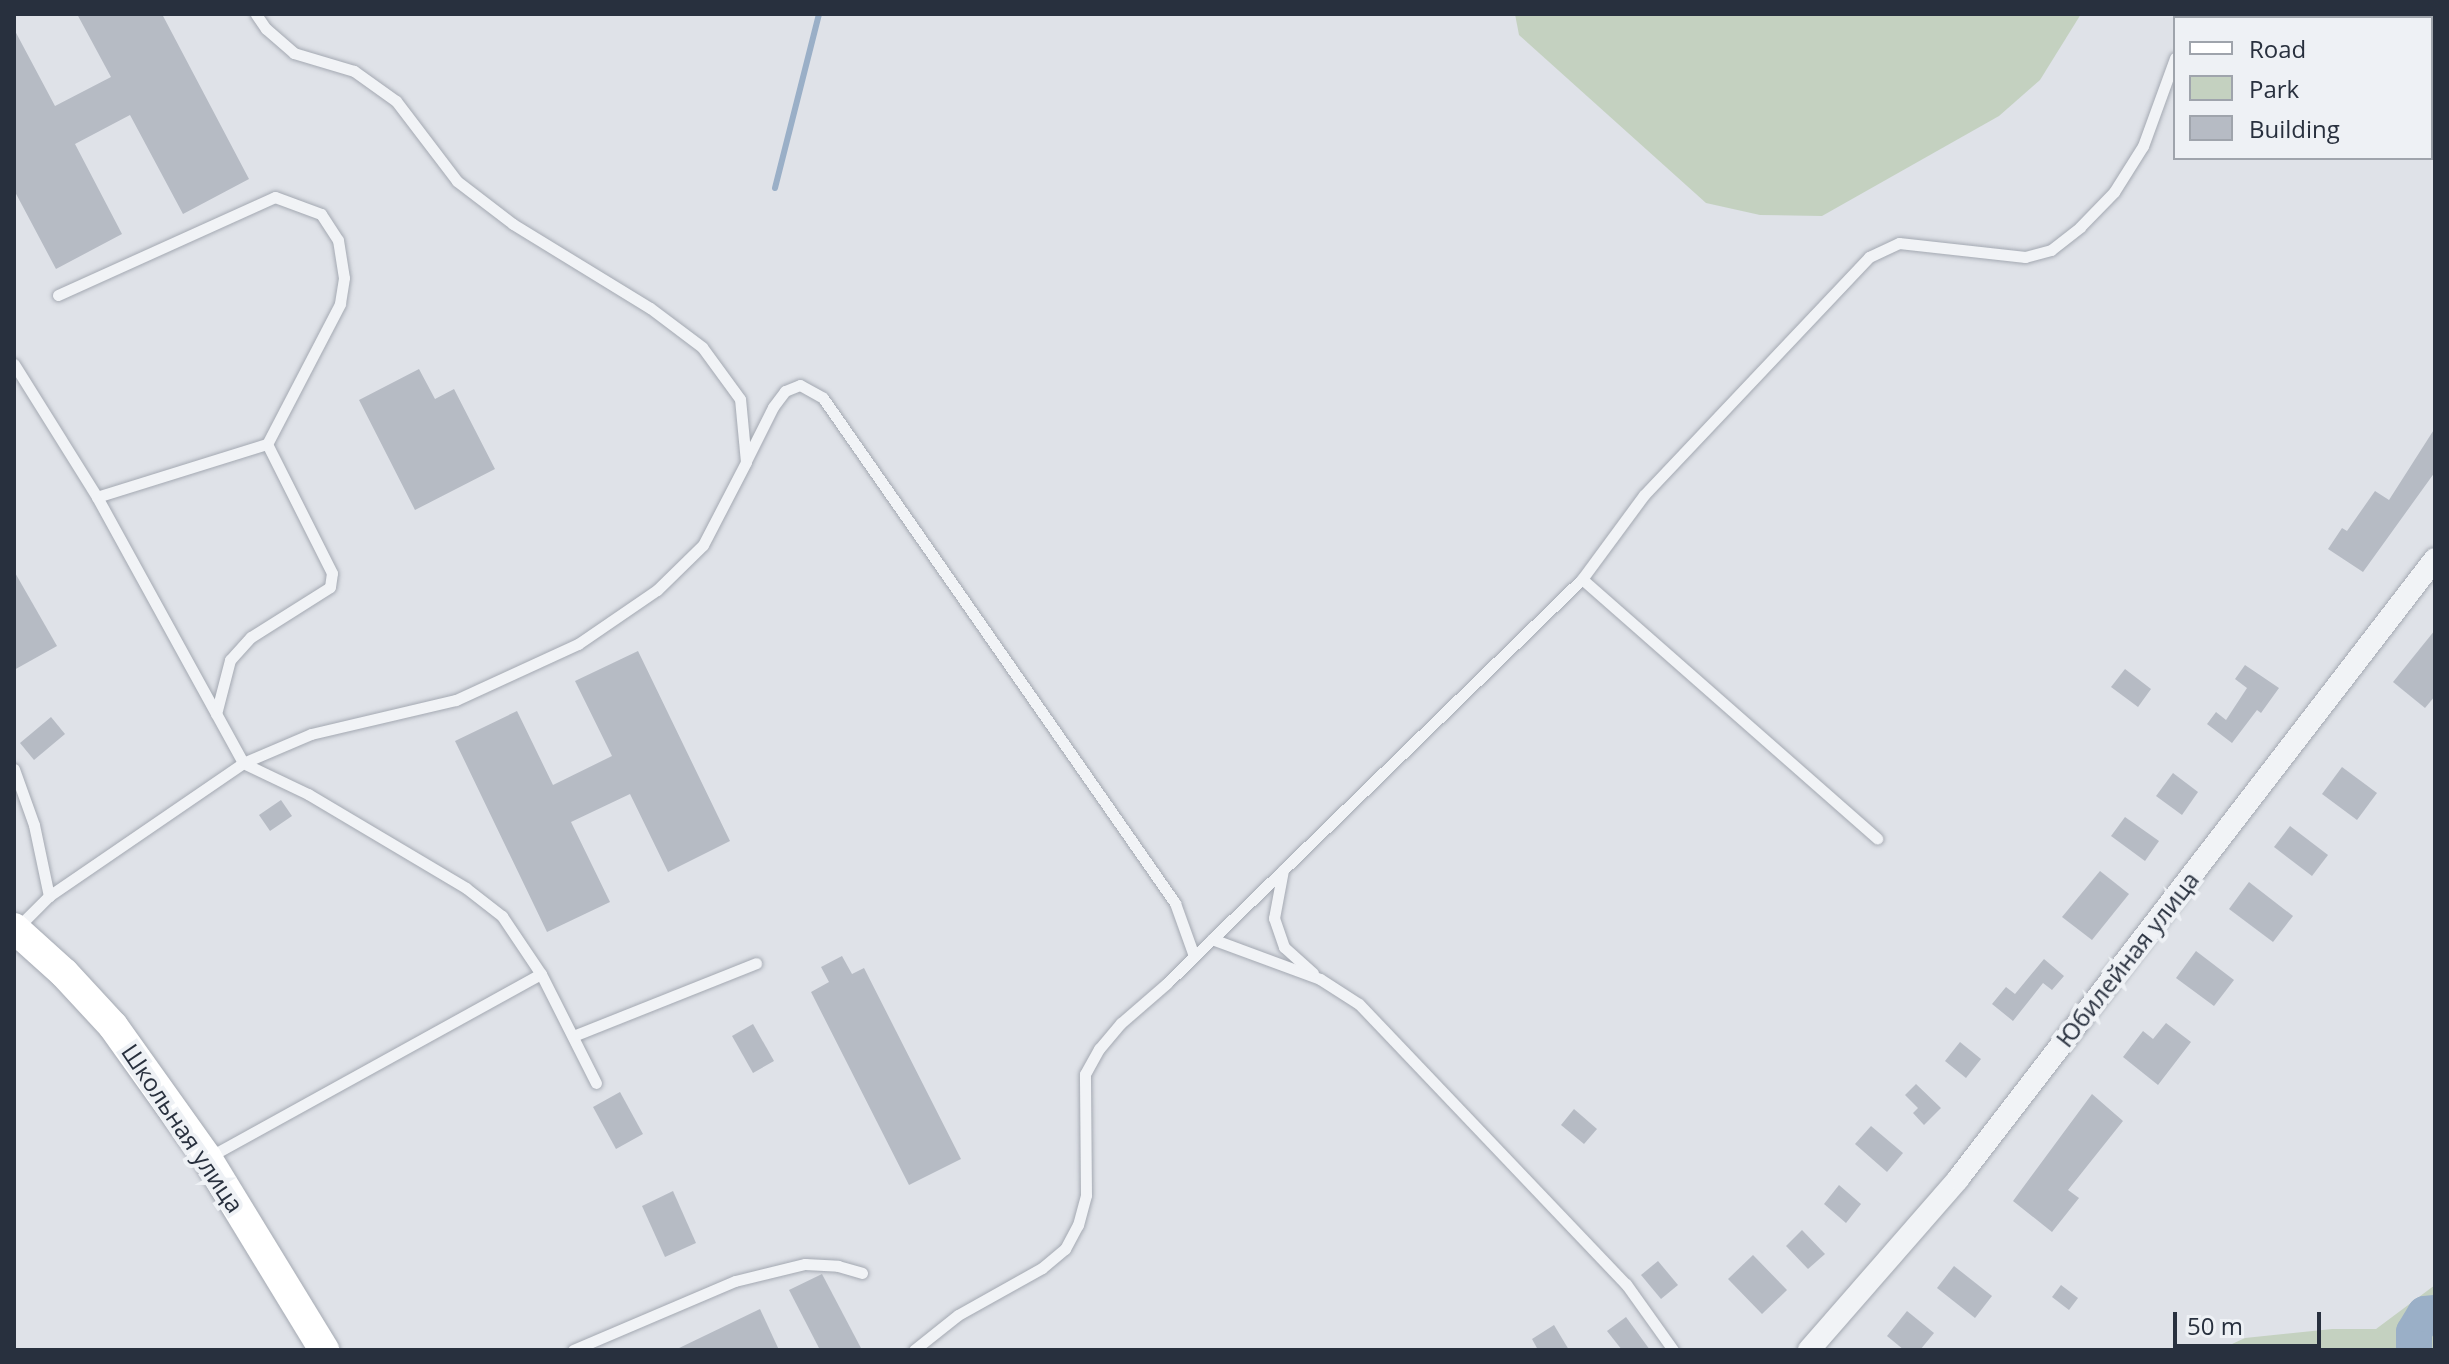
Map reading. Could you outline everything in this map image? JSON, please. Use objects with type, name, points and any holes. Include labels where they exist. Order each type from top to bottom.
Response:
[{"type":"street","name":"Юбилейная улица","points":[[1809,1350],[1958,1179],[2435,559]]},
{"type":"street","name":"Школьная улица","points":[[15,928],[64,973],[113,1026],[207,1158],[324,1350]]},
{"type":"lane","points":[[256,14],[266,29],[294,53],[354,71],[396,101],[457,181],[513,224],[650,308],[702,347],[740,399],[746,462]]},
{"type":"lane","points":[[914,1350],[958,1315],[1042,1268],[1065,1249],[1086,1195],[1085,1074],[1099,1049],[1121,1023],[1212,939],[1582,579],[1644,495],[1869,257],[1899,243],[2025,257],[2051,250],[2080,227],[2114,192],[2143,146],[2173,64]]},
{"type":"lane","points":[[58,295],[275,197],[321,214],[338,240],[344,278],[340,304],[267,444],[97,497]]},
{"type":"lane","points":[[14,364],[97,497],[243,763],[308,794],[466,888],[502,916],[541,974],[596,1083]]},
{"type":"lane","points":[[15,928],[49,896],[243,763],[311,734],[456,700],[578,644],[657,590],[703,545],[773,407],[785,391],[800,385],[823,398],[1175,903],[1194,956]]},
{"type":"lane","points":[[216,714],[230,660],[251,637],[330,587],[332,573],[267,444]]},
{"type":"lane","points":[[1582,579],[1877,838]]},
{"type":"lane","points":[[14,769],[34,825],[49,896]]},
{"type":"lane","points":[[1283,870],[1274,918],[1284,947],[1320,979],[1359,1004],[1462,1109],[1626,1284],[1673,1350]]},
{"type":"lane","points":[[1212,939],[1320,979]]},
{"type":"lane","points":[[573,1036],[756,963]]},
{"type":"lane","points":[[207,1158],[541,974]]},
{"type":"lane","points":[[573,1350],[735,1281],[805,1264],[838,1266],[862,1273]]},
{"type":"green space","points":[[1515,14],[2081,14],[2040,80],[1999,116],[1822,216],[1760,215],[1706,203],[1519,35]]},
{"type":"green space","points":[[2435,1285],[2435,1350],[2219,1350],[2245,1338],[2332,1329],[2376,1329]]},
{"type":"building","points":[[77,14],[162,14],[249,179],[183,214],[130,115],[75,144],[122,234],[56,269],[14,190],[14,29],[55,106],[111,77]]},
{"type":"building","points":[[419,369],[435,399],[454,389],[495,469],[415,510],[359,400]]},
{"type":"building","points":[[2435,428],[2435,472],[2363,572],[2328,549],[2342,528],[2347,531],[2375,491],[2389,500]]},
{"type":"building","points":[[14,571],[57,646],[14,670]]},
{"type":"building","points":[[2435,630],[2435,696],[2425,708],[2393,682]]},
{"type":"building","points":[[638,651],[730,841],[668,872],[630,794],[571,822],[610,902],[547,932],[455,741],[517,711],[553,785],[612,756],[575,681]]},
{"type":"building","points":[[2245,665],[2279,688],[2261,713],[2257,710],[2232,743],[2207,724],[2216,712],[2226,720],[2247,688],[2235,679]]},
{"type":"building","points":[[2125,669],[2151,689],[2138,707],[2111,687]]},
{"type":"building","points":[[51,717],[65,734],[34,760],[20,743]]},
{"type":"building","points":[[2342,767],[2377,793],[2357,820],[2322,794]]},
{"type":"building","points":[[2173,773],[2198,792],[2182,815],[2156,796]]},
{"type":"building","points":[[281,800],[292,816],[270,831],[259,815]]},
{"type":"building","points":[[2125,817],[2159,841],[2145,861],[2111,836]]},
{"type":"building","points":[[2290,826],[2328,855],[2312,876],[2274,847]]},
{"type":"building","points":[[2100,871],[2129,894],[2092,940],[2062,917]]},
{"type":"building","points":[[2249,882],[2293,916],[2273,942],[2229,909]]},
{"type":"building","points":[[2196,951],[2234,980],[2214,1006],[2176,978]]},
{"type":"building","points":[[842,956],[852,974],[864,968],[961,1159],[909,1185],[811,992],[829,982],[821,967]]},
{"type":"building","points":[[2044,959],[2064,976],[2052,990],[2043,983],[2013,1021],[1992,1004],[2006,987],[2015,994]]},
{"type":"building","points":[[2166,1023],[2191,1042],[2158,1085],[2123,1057],[2143,1031],[2153,1039]]},
{"type":"building","points":[[753,1024],[774,1061],[753,1073],[732,1036]]},
{"type":"building","points":[[1960,1042],[1981,1059],[1966,1078],[1945,1061]]},
{"type":"building","points":[[1916,1084],[1941,1108],[1924,1125],[1913,1113],[1918,1108],[1905,1095]]},
{"type":"building","points":[[620,1092],[643,1134],[616,1149],[593,1107]]},
{"type":"building","points":[[2092,1094],[2123,1121],[2068,1190],[2079,1198],[2052,1232],[2013,1201]]},
{"type":"building","points":[[1574,1109],[1597,1129],[1584,1144],[1561,1125]]},
{"type":"building","points":[[1871,1126],[1903,1153],[1887,1172],[1855,1144]]},
{"type":"building","points":[[1839,1185],[1861,1204],[1846,1223],[1824,1204]]},
{"type":"building","points":[[673,1191],[696,1243],[665,1257],[642,1206]]},
{"type":"building","points":[[1802,1230],[1825,1254],[1808,1269],[1786,1246]]},
{"type":"building","points":[[1753,1255],[1787,1290],[1762,1314],[1728,1279]]},
{"type":"building","points":[[1658,1261],[1678,1285],[1661,1299],[1641,1275]]},
{"type":"building","points":[[1954,1266],[1992,1296],[1975,1318],[1937,1288]]},
{"type":"building","points":[[822,1274],[862,1350],[820,1350],[789,1290]]},
{"type":"building","points":[[2061,1285],[2078,1298],[2069,1310],[2052,1297]]},
{"type":"building","points":[[760,1309],[779,1350],[675,1350]]},
{"type":"building","points":[[1907,1311],[1934,1333],[1920,1350],[1904,1350],[1887,1336]]},
{"type":"building","points":[[1626,1317],[1650,1350],[1622,1350],[1607,1331]]},
{"type":"building","points":[[1554,1325],[1569,1350],[1538,1350],[1532,1339]]},
{"type":"waterway","points":[[775,188],[819,14]]},
{"type":"waterway","points":[[2414,1350],[2414,1332],[2425,1314],[2435,1313]]}]
